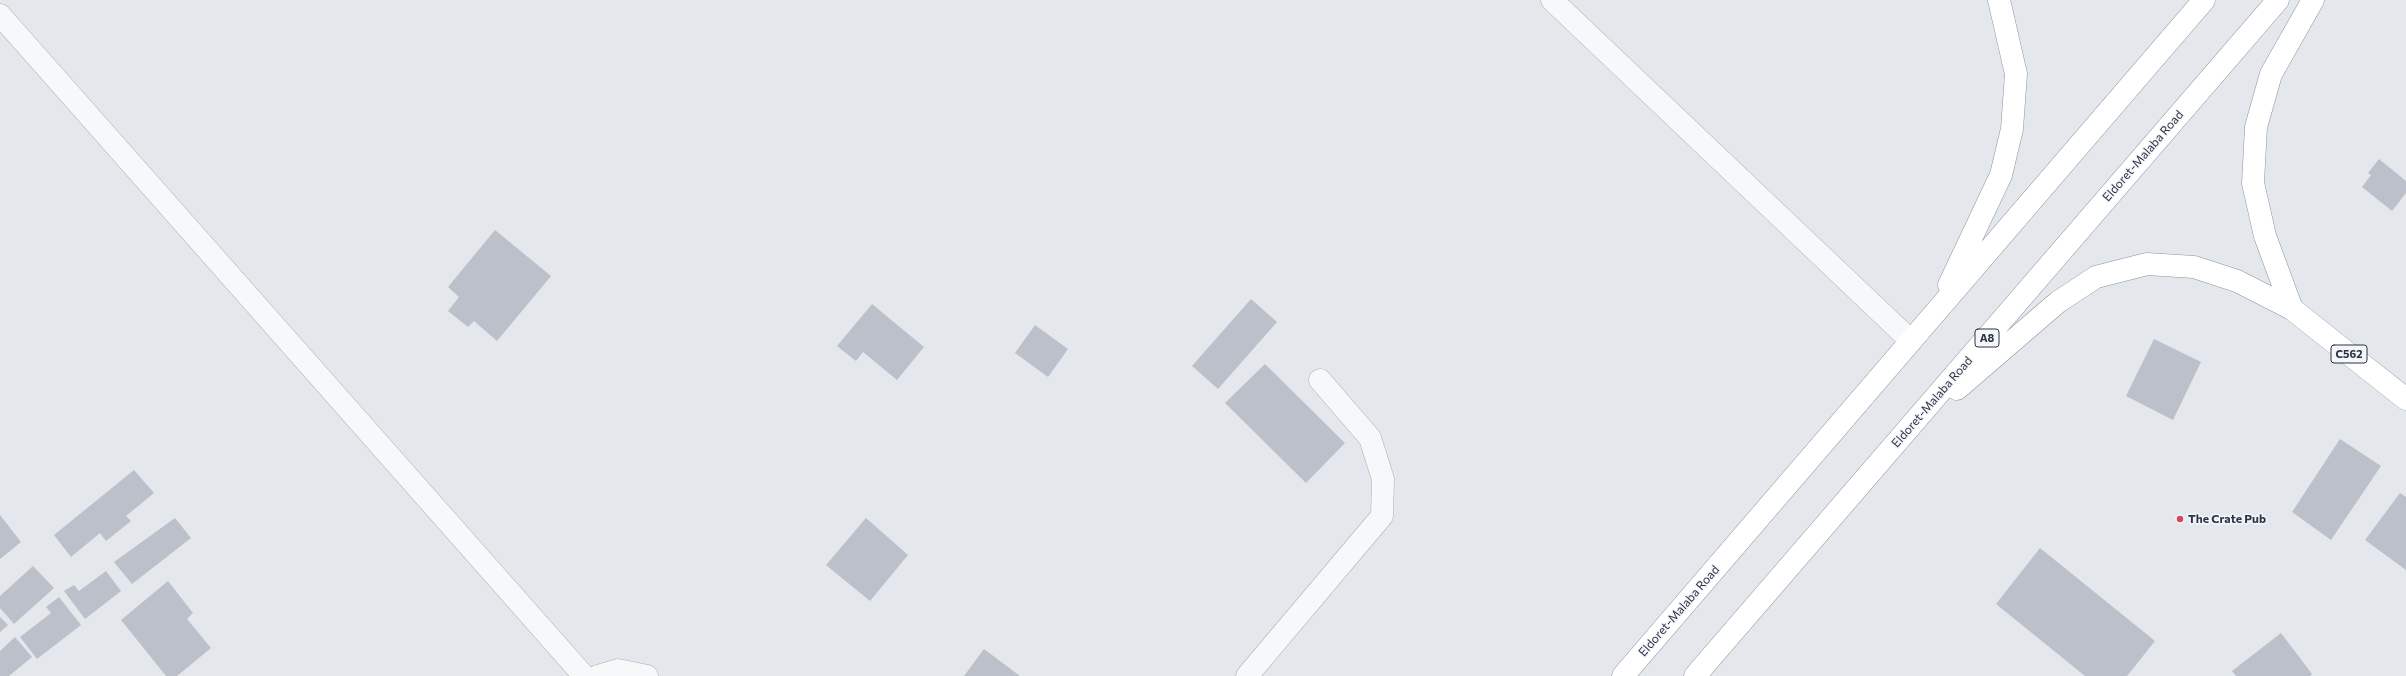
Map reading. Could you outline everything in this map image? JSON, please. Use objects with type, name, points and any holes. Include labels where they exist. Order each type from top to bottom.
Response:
[{"type":"main road","points":[[1936,313],[2001,175],[2012,129],[2016,74],[1999,0]]},
{"type":"main road","name":"Eldoret-Malaba Road","points":[[1623,676],[2204,0]]},
{"type":"main road","name":"Eldoret-Malaba Road","points":[[1695,676],[2278,0]]},
{"type":"main road","points":[[2292,309],[2265,236],[2253,183],[2256,127],[2271,74],[2313,0]]},
{"type":"main road","points":[[1900,438],[2058,302],[2096,277],[2147,264],[2194,267],[2237,281],[2292,309]]},
{"type":"main road","name":"C562","points":[[2292,309],[2406,399]]},
{"type":"street","points":[[1552,0],[1911,341]]},
{"type":"street","points":[[0,15],[584,676]]},
{"type":"street","points":[[1247,676],[1382,516],[1383,479],[1370,438],[1320,380]]},
{"type":"street","points":[[598,676],[618,670],[647,676]]},
{"type":"building","points":[[2379,159],[2406,181],[2406,193],[2392,211],[2362,187],[2371,175],[2368,173]]},
{"type":"building","points":[[495,230],[551,276],[497,341],[474,321],[468,327],[448,311],[459,297],[448,287]]},
{"type":"building","points":[[1251,299],[1277,322],[1218,389],[1192,366]]},
{"type":"building","points":[[872,304],[924,347],[897,380],[863,352],[856,361],[837,346]]},
{"type":"building","points":[[1035,325],[1068,349],[1048,377],[1015,353]]},
{"type":"building","points":[[2154,339],[2201,362],[2173,420],[2126,396]]},
{"type":"building","points":[[1265,364],[1345,443],[1306,483],[1225,403]]},
{"type":"building","points":[[2340,439],[2381,466],[2331,540],[2292,512]]},
{"type":"building","points":[[134,470],[154,493],[126,516],[131,521],[106,541],[100,533],[71,557],[54,535]]},
{"type":"building","points":[[2400,493],[2406,497],[2406,570],[2365,540]]},
{"type":"building","points":[[0,515],[21,542],[0,559]]},
{"type":"building","points":[[175,518],[191,538],[132,584],[114,562]]},
{"type":"building","points":[[866,518],[908,555],[870,601],[826,565]]},
{"type":"building","points":[[2040,548],[2155,641],[2127,676],[2085,676],[1996,604]]},
{"type":"building","points":[[33,566],[54,588],[14,624],[0,608],[0,596]]},
{"type":"building","points":[[106,571],[121,591],[85,619],[64,591],[74,585],[79,591]]},
{"type":"building","points":[[168,581],[193,613],[187,619],[211,648],[177,676],[166,676],[121,620]]},
{"type":"building","points":[[59,597],[81,625],[37,659],[20,637],[51,613],[46,607]]},
{"type":"building","points":[[0,617],[8,625],[0,632]]},
{"type":"building","points":[[2281,633],[2312,674],[2310,676],[2236,676],[2232,671]]},
{"type":"building","points":[[15,637],[32,657],[9,676],[0,676],[0,651]]},
{"type":"building","points":[[984,649],[1020,676],[964,676]]},
{"type":"place","name":"The Crate Pub","points":[[2180,519]]}]
